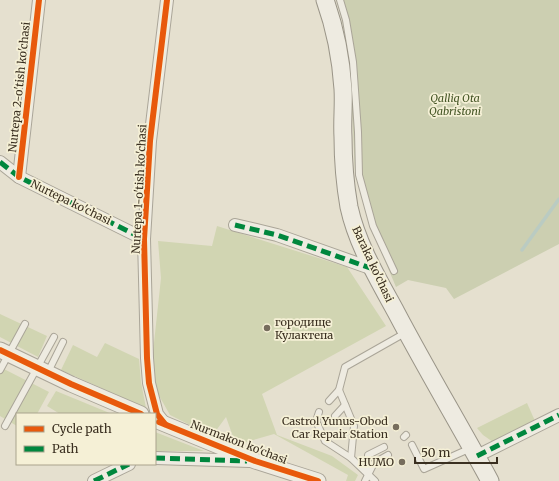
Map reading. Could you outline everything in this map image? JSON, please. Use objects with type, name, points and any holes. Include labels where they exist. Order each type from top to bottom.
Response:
[{"type":"main road","name":"Baraka ko'chasi","points":[[325,0],[340,64],[343,90],[343,146],[349,207],[359,239],[373,270],[490,481]]},
{"type":"street","name":"Nurtepa 2-o'tish ko'chasi","points":[[19,177],[39,0]]},
{"type":"street","name":"Nurtepa 1-o'tish ko'chasi","points":[[160,422],[149,383],[144,239],[150,141],[167,0]]},
{"type":"street","name":"Nurtepa ko'chasi","points":[[0,162],[19,177],[144,239]]},
{"type":"street","points":[[235,225],[277,235],[373,270]]},
{"type":"street","points":[[4,352],[42,371],[139,413]]},
{"type":"street","points":[[474,452],[559,415]]},
{"type":"street","name":"Nurmakon ko'chasi","points":[[160,422],[255,461],[318,481]]},
{"type":"street","points":[[156,458],[255,461]]},
{"type":"street","points":[[94,481],[126,465]]},
{"type":"lane","points":[[340,0],[346,20],[353,62],[358,132],[358,176],[373,226],[394,271]]},
{"type":"lane","points":[[0,370],[4,352],[25,324]]},
{"type":"lane","points":[[329,401],[339,390],[345,367],[407,332]]},
{"type":"lane","points":[[42,371],[54,337]]},
{"type":"lane","points":[[5,426],[63,342]]},
{"type":"lane","points":[[339,390],[354,426],[350,458]]},
{"type":"lane","points":[[335,416],[345,405]]},
{"type":"lane","points":[[319,412],[316,421],[325,441],[350,458],[367,478],[375,481]]},
{"type":"lane","points":[[321,431],[325,426]]},
{"type":"lane","points":[[410,445],[424,469],[474,452]]},
{"type":"lane","points":[[367,478],[368,455],[384,447]]},
{"type":"lane","points":[[367,478],[374,463],[388,455]]},
{"type":"green space","name":"Qalliq Ota Qabristoni","points":[[337,0],[559,0],[559,244],[454,299],[446,288],[408,280],[396,287],[372,230],[355,174],[350,61]]},
{"type":"green space","points":[[217,226],[347,267],[386,326],[262,394],[277,435],[332,456],[358,475],[355,481],[346,481],[348,475],[274,434],[236,445],[226,417],[212,436],[170,415],[153,385],[153,352],[161,278],[158,241],[212,246]]},
{"type":"green space","points":[[0,314],[47,336],[38,357],[0,337]]},
{"type":"green space","points":[[105,343],[139,359],[141,382],[146,408],[61,370],[73,345],[97,357]]},
{"type":"green space","points":[[0,367],[49,392],[38,413],[16,413],[16,425],[0,416]]},
{"type":"green space","points":[[56,391],[110,413],[58,413],[47,406]]},
{"type":"green space","points":[[527,403],[535,421],[493,442],[483,435],[477,428]]},
{"type":"green space","points":[[156,432],[204,451],[156,452]]},
{"type":"waterway","points":[[522,250],[559,199]]},
{"type":"marked path","points":[[0,162],[19,177],[144,239]]},
{"type":"marked path","points":[[235,225],[277,235],[373,269]]},
{"type":"marked path","points":[[477,456],[559,415]]},
{"type":"marked path","points":[[156,458],[247,461]]},
{"type":"marked path","points":[[94,481],[127,465]]},
{"type":"cycle path","points":[[19,177],[39,0]]},
{"type":"cycle path","points":[[165,424],[157,414],[149,383],[144,239],[150,141],[167,0]]},
{"type":"cycle path","points":[[0,350],[71,384],[139,413]]},
{"type":"cycle path","points":[[159,422],[255,461],[318,481]]},
{"type":"place","name":"городище Кулактепа","points":[[267,328]]},
{"type":"place","name":"Castrol Yunus-Obod Car Repair Station","points":[[396,427]]},
{"type":"place","name":"HUMO","points":[[402,462]]}]
